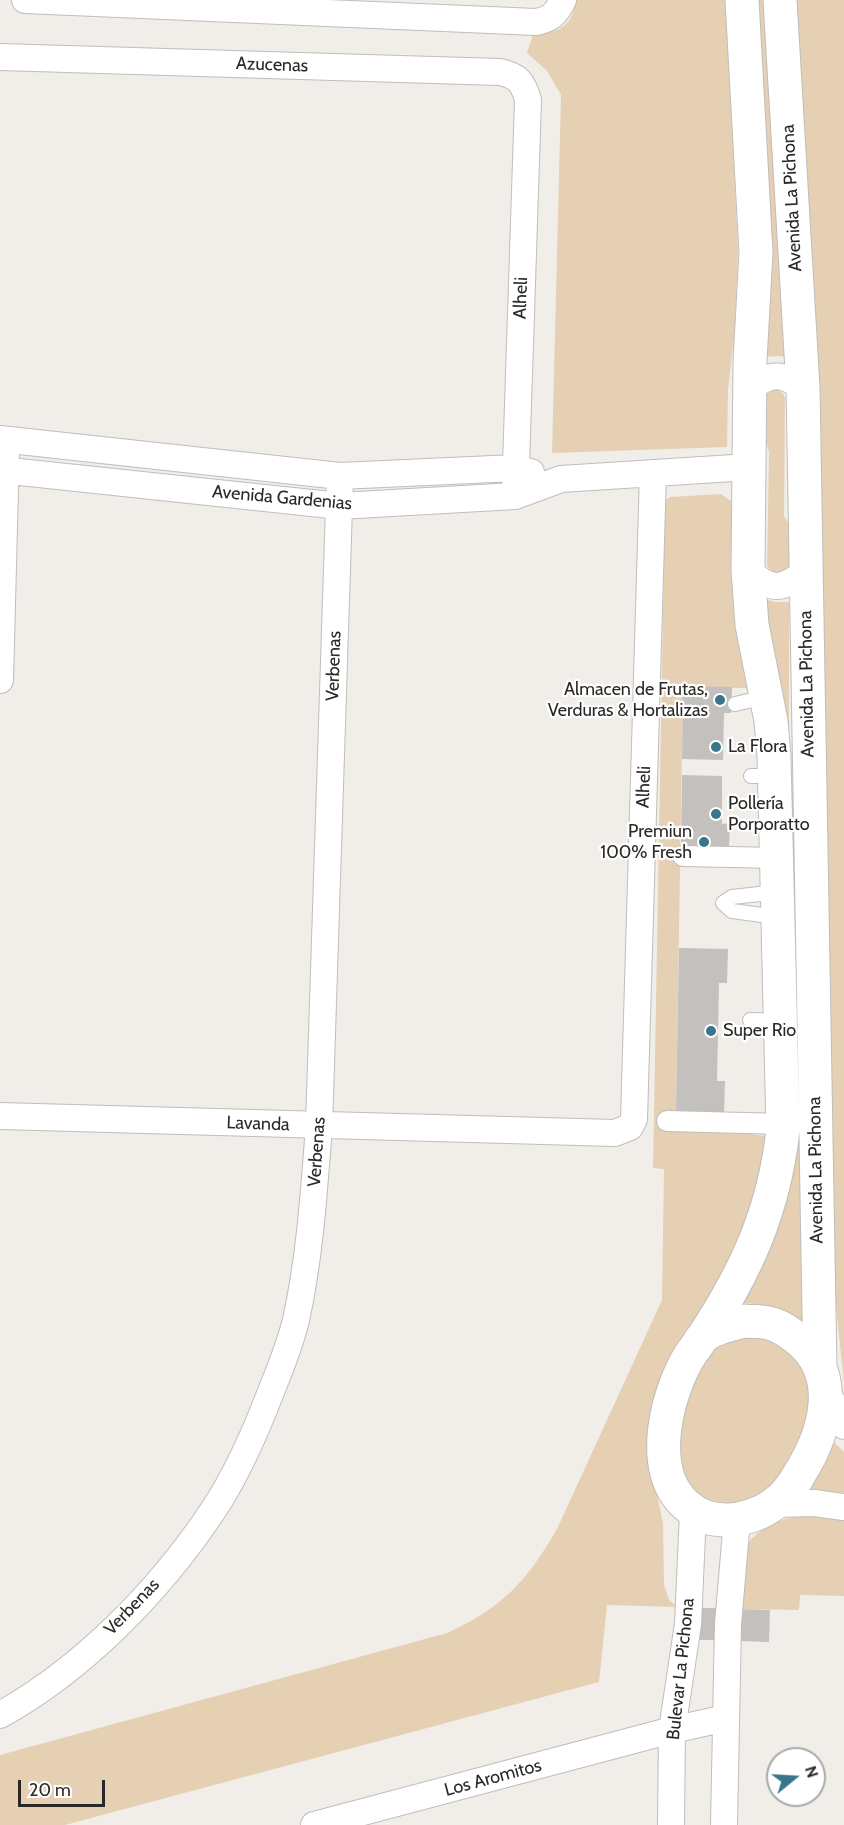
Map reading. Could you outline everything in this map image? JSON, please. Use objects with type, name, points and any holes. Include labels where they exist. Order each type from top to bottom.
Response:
[{"type":"main road","name":"Avenida La Pichona","points":[[703,1337],[727,1301],[755,1244],[770,1203],[783,1124],[765,1020],[778,905],[777,858],[763,776],[773,743],[751,700],[752,625],[748,570],[749,467],[756,252],[742,0]]},
{"type":"main road","name":"Avenida La Pichona","points":[[780,0],[803,387],[823,1378]]},
{"type":"main road","points":[[745,1321],[768,1322],[787,1330],[805,1345],[823,1378],[825,1409],[821,1433],[793,1485],[775,1504],[737,1520],[717,1520],[693,1512],[679,1499],[671,1484],[665,1462],[664,1440],[667,1416],[673,1391],[683,1366],[703,1337],[728,1325],[745,1321]]},
{"type":"street","points":[[25,0],[536,22],[548,19],[560,6]]},
{"type":"street","name":"Azucenas","points":[[0,57],[500,72],[514,76],[525,88],[528,100]]},
{"type":"street","name":"Alheli","points":[[515,496],[528,100]]},
{"type":"street","points":[[750,388],[766,377],[775,376],[784,377],[803,387]]},
{"type":"street","points":[[0,680],[3,439]]},
{"type":"street","name":"Avenida Gardenias","points":[[3,439],[340,477],[515,468],[561,479]]},
{"type":"street","name":"Avenida Gardenias","points":[[3,470],[340,506],[515,496],[561,479],[749,467]]},
{"type":"street","name":"Alheli","points":[[624,1132],[634,1119],[653,473]]},
{"type":"street","name":"Verbenas","points":[[0,1715],[44,1688],[82,1658],[152,1588],[185,1549],[213,1510],[237,1466],[263,1411],[295,1322],[312,1218],[319,1126],[340,477]]},
{"type":"street","points":[[748,570],[765,584],[773,586],[784,586],[805,572]]},
{"type":"street","points":[[683,856],[777,858]]},
{"type":"street","name":"Lavanda","points":[[0,1116],[319,1126],[624,1132]]},
{"type":"street","points":[[667,1121],[747,1116],[783,1124]]},
{"type":"street","points":[[823,1378],[844,1426]]},
{"type":"street","points":[[775,1504],[814,1503],[844,1507]]},
{"type":"street","name":"Bulevar La Pichona","points":[[671,1825],[672,1731],[688,1624],[693,1512]]},
{"type":"street","points":[[724,1825],[728,1624],[737,1520]]},
{"type":"street","name":"Los Aromitos","points":[[314,1825],[726,1718]]},
{"type":"shaded area","points":[[575,0],[726,0],[738,249],[735,327],[728,390],[727,447],[552,453],[561,95],[547,71],[527,53],[533,34],[557,30],[568,22]]},
{"type":"shaded area","points":[[754,0],[767,0],[790,358],[763,357]]},
{"type":"shaded area","points":[[795,0],[844,0],[844,1382],[835,1298]]},
{"type":"shaded area","points":[[774,388],[783,393],[785,398],[784,516],[791,528],[790,572],[772,574],[767,565],[769,452],[763,432],[762,393]]},
{"type":"shaded area","points":[[721,494],[731,501],[733,509],[733,601],[750,691],[746,688],[683,687],[676,1112],[665,1112],[665,1130],[731,1132],[768,1136],[764,1166],[737,1254],[667,1368],[653,1401],[657,1415],[652,1470],[663,1523],[664,1585],[669,1600],[677,1607],[607,1605],[599,1682],[65,1825],[0,1825],[0,1755],[447,1633],[483,1614],[511,1591],[535,1564],[557,1529],[662,1300],[664,1169],[653,1168],[665,501],[670,497]]},
{"type":"shaded area","points":[[763,600],[789,602],[789,751]]},
{"type":"shaded area","points":[[792,903],[798,903],[808,1329],[778,1309],[743,1303],[764,1255]]},
{"type":"shaded area","points":[[765,1336],[788,1350],[799,1360],[803,1368],[807,1381],[808,1420],[803,1445],[788,1470],[765,1491],[738,1503],[724,1504],[709,1501],[691,1489],[682,1470],[679,1445],[681,1419],[688,1392],[713,1349],[733,1337]]},
{"type":"shaded area","points":[[834,1442],[844,1452],[844,1493],[808,1489],[821,1469]]},
{"type":"shaded area","points":[[818,1514],[844,1520],[844,1596],[800,1595],[799,1610],[741,1609],[743,1549],[750,1540],[776,1522]]},
{"type":"building","points":[[683,686],[732,687],[731,713],[724,713],[723,760],[682,759]]},
{"type":"building","points":[[682,775],[722,776],[722,824],[730,823],[729,848],[681,847]]},
{"type":"building","points":[[679,948],[728,949],[727,983],[719,983],[717,1081],[725,1081],[724,1113],[676,1112]]},
{"type":"building","points":[[677,1607],[770,1610],[769,1642],[676,1639]]},
{"type":"place","name":"Almacen de Frutas, Verduras & Hortalizas","points":[[720,700]]},
{"type":"place","name":"La Flora","points":[[716,747]]},
{"type":"place","name":"Pollería Porporatto","points":[[716,814]]},
{"type":"place","name":"Premiun 100% Fresh","points":[[704,842]]},
{"type":"place","name":"Super Rio","points":[[711,1031]]}]
